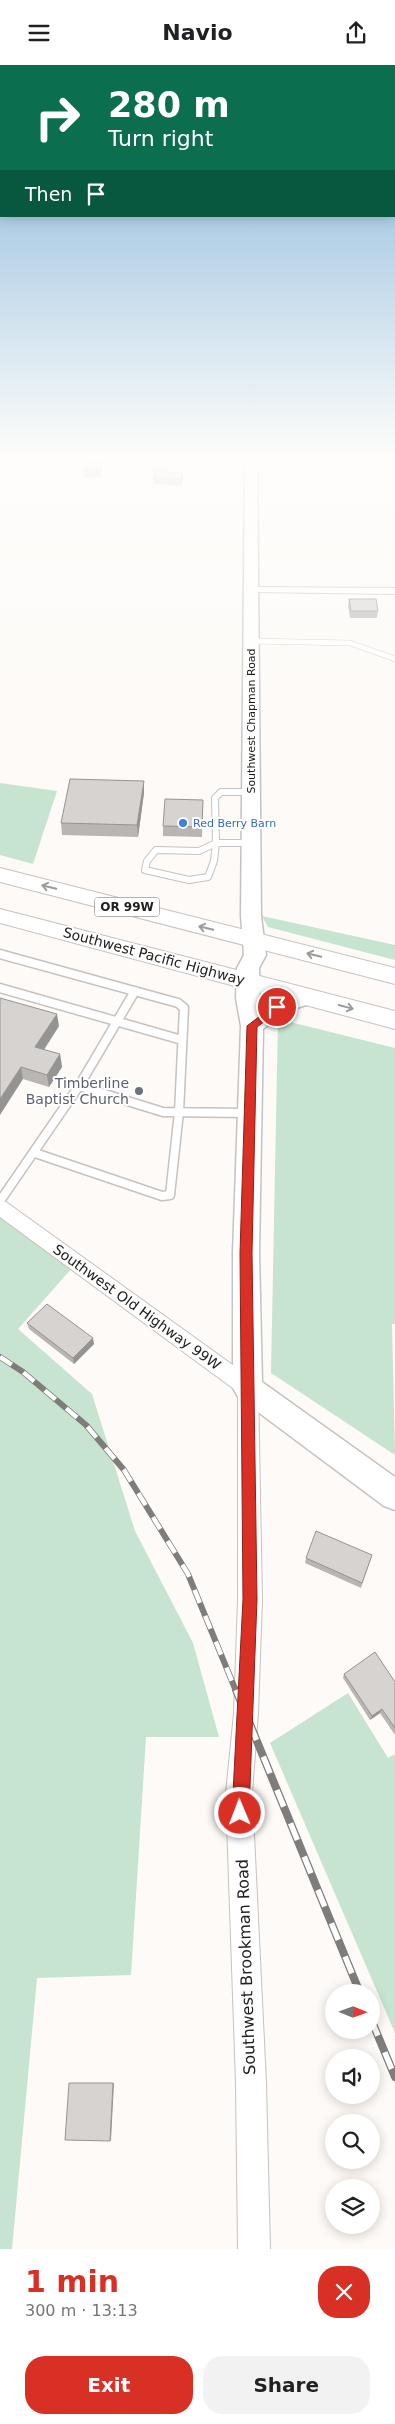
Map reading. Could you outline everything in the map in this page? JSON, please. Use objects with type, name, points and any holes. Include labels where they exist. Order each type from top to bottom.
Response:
[{"type":"highway","name":"OR 99W","points":[[0,875],[395,976]]},
{"type":"highway","name":"Southwest Pacific Highway","points":[[0,916],[395,1020]]},
{"type":"street","name":"Southwest Chapman Road","points":[[248,981],[248,968],[255,955],[251,916],[250,560]]},
{"type":"street","points":[[250,590],[395,591]]},
{"type":"street","name":"Southwest Brookman Road","points":[[248,981],[247,998],[252,1026],[246,1253],[250,1599],[246,1713],[240,1793],[251,2083],[254,2249]]},
{"type":"street","points":[[252,1026],[277,1007],[307,997]]},
{"type":"street","name":"Southwest Old Highway 99W","points":[[0,1207],[395,1495]]},
{"type":"lane","points":[[251,641],[350,643],[395,659]]},
{"type":"lane","points":[[251,792],[221,792],[215,798],[215,843],[214,869],[208,877],[189,880],[145,870],[147,861],[156,850],[199,851],[215,843],[251,843]]},
{"type":"lane","points":[[0,954],[178,1003],[184,1008],[179,1112],[173,1182],[170,1195],[162,1196],[35,1153]]},
{"type":"lane","points":[[0,988],[182,1040]]},
{"type":"lane","points":[[0,1201],[35,1153],[79,1086],[135,991]]},
{"type":"lane","points":[[79,1086],[163,1112],[250,1113]]},
{"type":"green space","points":[[0,783],[57,791],[33,864],[0,855]]},
{"type":"green space","points":[[262,916],[395,945],[395,960],[268,927]]},
{"type":"green space","points":[[278,1019],[395,1048],[395,1324],[392,1324],[395,1455],[271,1373]]},
{"type":"green space","points":[[0,1216],[73,1267],[18,1329],[92,1394],[135,1531],[193,1643],[219,1737],[146,1737],[131,1975],[37,1978],[12,2249],[0,2249]]},
{"type":"green space","points":[[348,1693],[388,1758],[395,1754],[395,2033],[380,1998],[380,1984],[374,1984],[270,1743]]},
{"type":"building","points":[[349,599],[376,599],[378,611],[351,611]]},
{"type":"building","points":[[70,779],[144,781],[137,825],[61,823]]},
{"type":"building","name":"Red Berry Barn","points":[[165,799],[203,800],[202,827],[163,826]]},
{"type":"building","points":[[0,998],[57,1014],[35,1047],[60,1054],[47,1075],[21,1067],[0,1099]]},
{"type":"building","points":[[47,1304],[93,1338],[73,1358],[27,1323]]},
{"type":"building","points":[[316,1531],[372,1555],[362,1583],[306,1558]]},
{"type":"building","points":[[375,1652],[395,1682],[395,1728],[382,1709],[372,1716],[344,1674]]},
{"type":"building","points":[[69,2083],[113,2083],[110,2141],[65,2140]]},
{"type":"railway","points":[[0,1357],[23,1372],[86,1425],[124,1470],[188,1574],[236,1691]]},
{"type":"railway","points":[[236,1690],[356,1984]]},
{"type":"railway","points":[[379,2039],[395,2077]]},
{"type":"place","name":"Red Berry Barn","points":[[183,823]]},
{"type":"place","name":"Timberline Baptist Church","points":[[139,1091]]},
{"type":"route","points":[[240,1813],[250,1599],[246,1253],[252,1026],[277,1007]]}]
